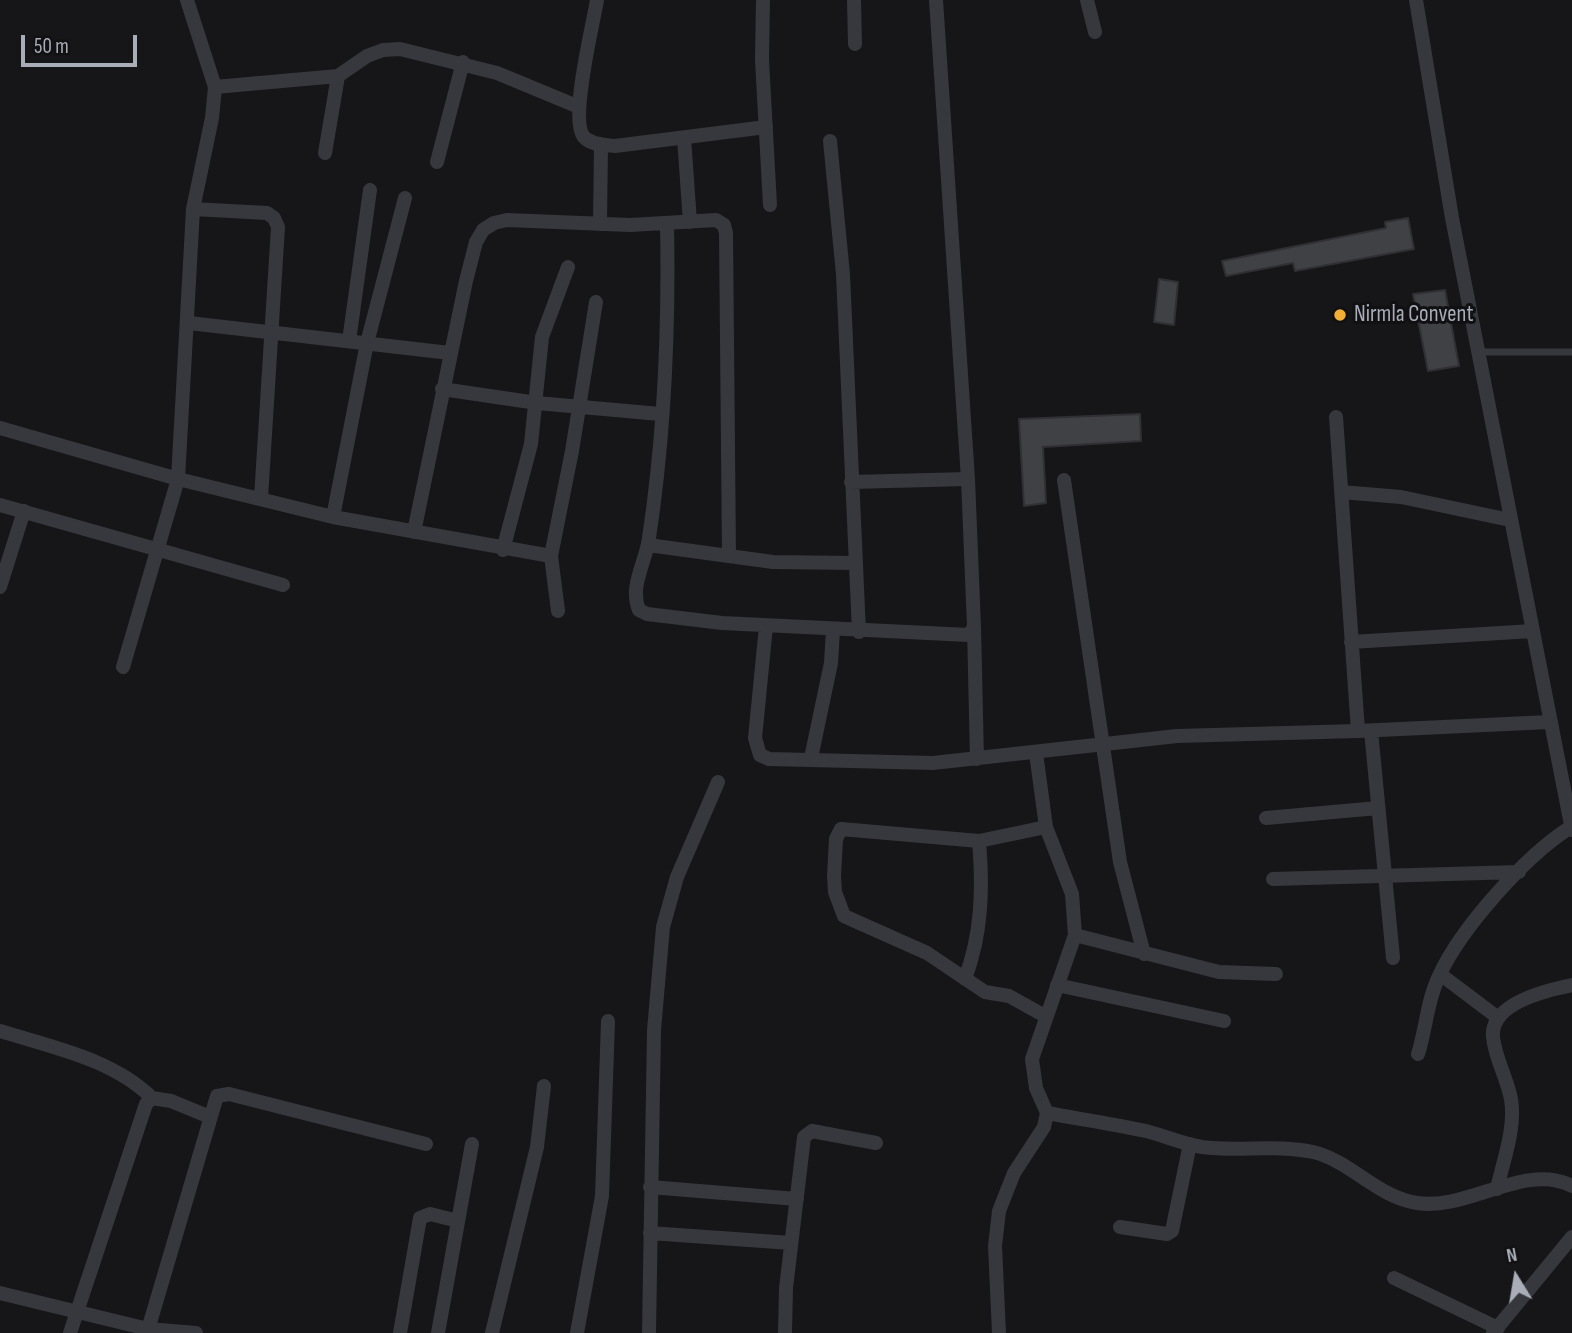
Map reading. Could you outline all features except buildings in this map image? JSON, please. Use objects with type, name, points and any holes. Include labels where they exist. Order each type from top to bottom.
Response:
[{"type":"street","points":[[122,667],[159,551],[178,479],[189,323],[193,209],[212,118],[215,87],[187,0]]},
{"type":"street","points":[[597,0],[579,107],[579,128],[585,138],[601,145],[766,127]]},
{"type":"street","points":[[763,0],[770,205]]},
{"type":"street","points":[[854,0],[855,44]]},
{"type":"street","points":[[936,0],[968,479],[977,759]]},
{"type":"street","points":[[1087,0],[1095,32]]},
{"type":"street","points":[[1416,0],[1478,352],[1572,828],[1543,847],[1481,913],[1440,974],[1431,996],[1418,1055]]},
{"type":"street","points":[[215,87],[338,76],[383,50],[400,49],[463,62],[532,85],[579,107]]},
{"type":"street","points":[[437,162],[463,62]]},
{"type":"street","points":[[325,153],[338,76]]},
{"type":"street","points":[[684,138],[690,222]]},
{"type":"street","points":[[830,141],[842,274],[859,632]]},
{"type":"street","points":[[600,224],[601,145]]},
{"type":"street","points":[[349,341],[370,190]]},
{"type":"street","points":[[333,517],[367,344],[405,198]]},
{"type":"street","points":[[193,209],[267,213],[274,218],[278,227],[261,498]]},
{"type":"street","points":[[414,532],[450,353],[476,242],[483,230],[507,220],[600,224],[716,220],[724,225],[726,233],[729,556]]},
{"type":"street","points":[[667,223],[668,291],[660,414],[648,545],[636,588],[639,610],[660,616],[859,632],[959,636],[969,635],[974,628]]},
{"type":"street","points":[[503,550],[523,478],[537,402],[542,337],[568,267]]},
{"type":"street","points":[[558,611],[551,556],[596,302]]},
{"type":"street","points":[[189,323],[270,330],[450,353]]},
{"type":"street","points":[[442,389],[579,407],[660,414]]},
{"type":"street","points":[[1336,417],[1351,642],[1378,808],[1393,958]]},
{"type":"street","points":[[0,428],[178,479],[333,517],[503,550],[551,556]]},
{"type":"street","points":[[851,482],[968,479]]},
{"type":"street","points":[[1065,480],[1120,862],[1144,954]]},
{"type":"street","points":[[1342,492],[1401,497],[1510,520]]},
{"type":"street","points":[[0,505],[283,585]]},
{"type":"street","points":[[0,587],[24,511]]},
{"type":"street","points":[[648,545],[772,562],[855,563]]},
{"type":"street","points":[[766,626],[755,749],[769,759],[811,758],[880,762],[977,759],[1103,743],[1245,732],[1365,731],[1549,722]]},
{"type":"street","points":[[811,758],[831,663],[833,630]]},
{"type":"street","points":[[1351,642],[1533,631]]},
{"type":"street","points":[[999,1333],[995,1287],[999,1211],[1009,1183],[1044,1127],[1046,1113],[1036,1088],[1032,1059],[1075,935],[1072,894],[1046,827],[1036,753]]},
{"type":"street","points":[[649,1333],[654,1030],[663,927],[677,877],[718,782]]},
{"type":"street","points":[[1266,818],[1378,808]]},
{"type":"street","points":[[1045,1016],[1009,996],[985,992],[927,953],[844,916],[835,892],[836,839],[841,829],[979,841],[1011,837],[1046,827]]},
{"type":"street","points":[[965,979],[979,929],[982,902],[979,841]]},
{"type":"street","points":[[1273,879],[1519,872]]},
{"type":"street","points":[[1075,935],[1219,972],[1276,974]]},
{"type":"street","points":[[1440,974],[1497,1017]]},
{"type":"street","points":[[1057,985],[1224,1021]]},
{"type":"street","points":[[1497,1189],[1512,1118],[1511,1100],[1493,1040],[1493,1027],[1497,1017],[1523,1000],[1572,985]]},
{"type":"street","points":[[578,1333],[602,1196],[608,1021]]},
{"type":"street","points":[[0,1031],[83,1057],[125,1076],[152,1098],[171,1101],[210,1117]]},
{"type":"street","points":[[492,1333],[537,1147],[544,1086]]},
{"type":"street","points":[[147,1331],[217,1096],[229,1094],[426,1144]]},
{"type":"street","points":[[70,1333],[143,1113],[152,1098]]},
{"type":"street","points":[[1046,1113],[1148,1132],[1190,1144],[1314,1152],[1342,1162],[1373,1184],[1417,1203],[1468,1198],[1537,1180],[1561,1181],[1572,1186]]},
{"type":"street","points":[[782,1333],[791,1243],[807,1133],[817,1132],[876,1143]]},
{"type":"street","points":[[438,1333],[472,1144]]},
{"type":"street","points":[[1120,1227],[1167,1234],[1172,1231],[1190,1144]]},
{"type":"street","points":[[650,1187],[797,1199]]},
{"type":"street","points":[[400,1333],[420,1218],[430,1214],[458,1221]]},
{"type":"street","points":[[650,1233],[791,1243]]},
{"type":"street","points":[[1394,1278],[1496,1330],[1572,1237]]},
{"type":"street","points":[[0,1293],[147,1331],[196,1333]]},
{"type":"lane","points":[[1478,352],[1572,352]]},
{"type":"place","name":"Nirmla Convent","points":[[1340,315]]}]
